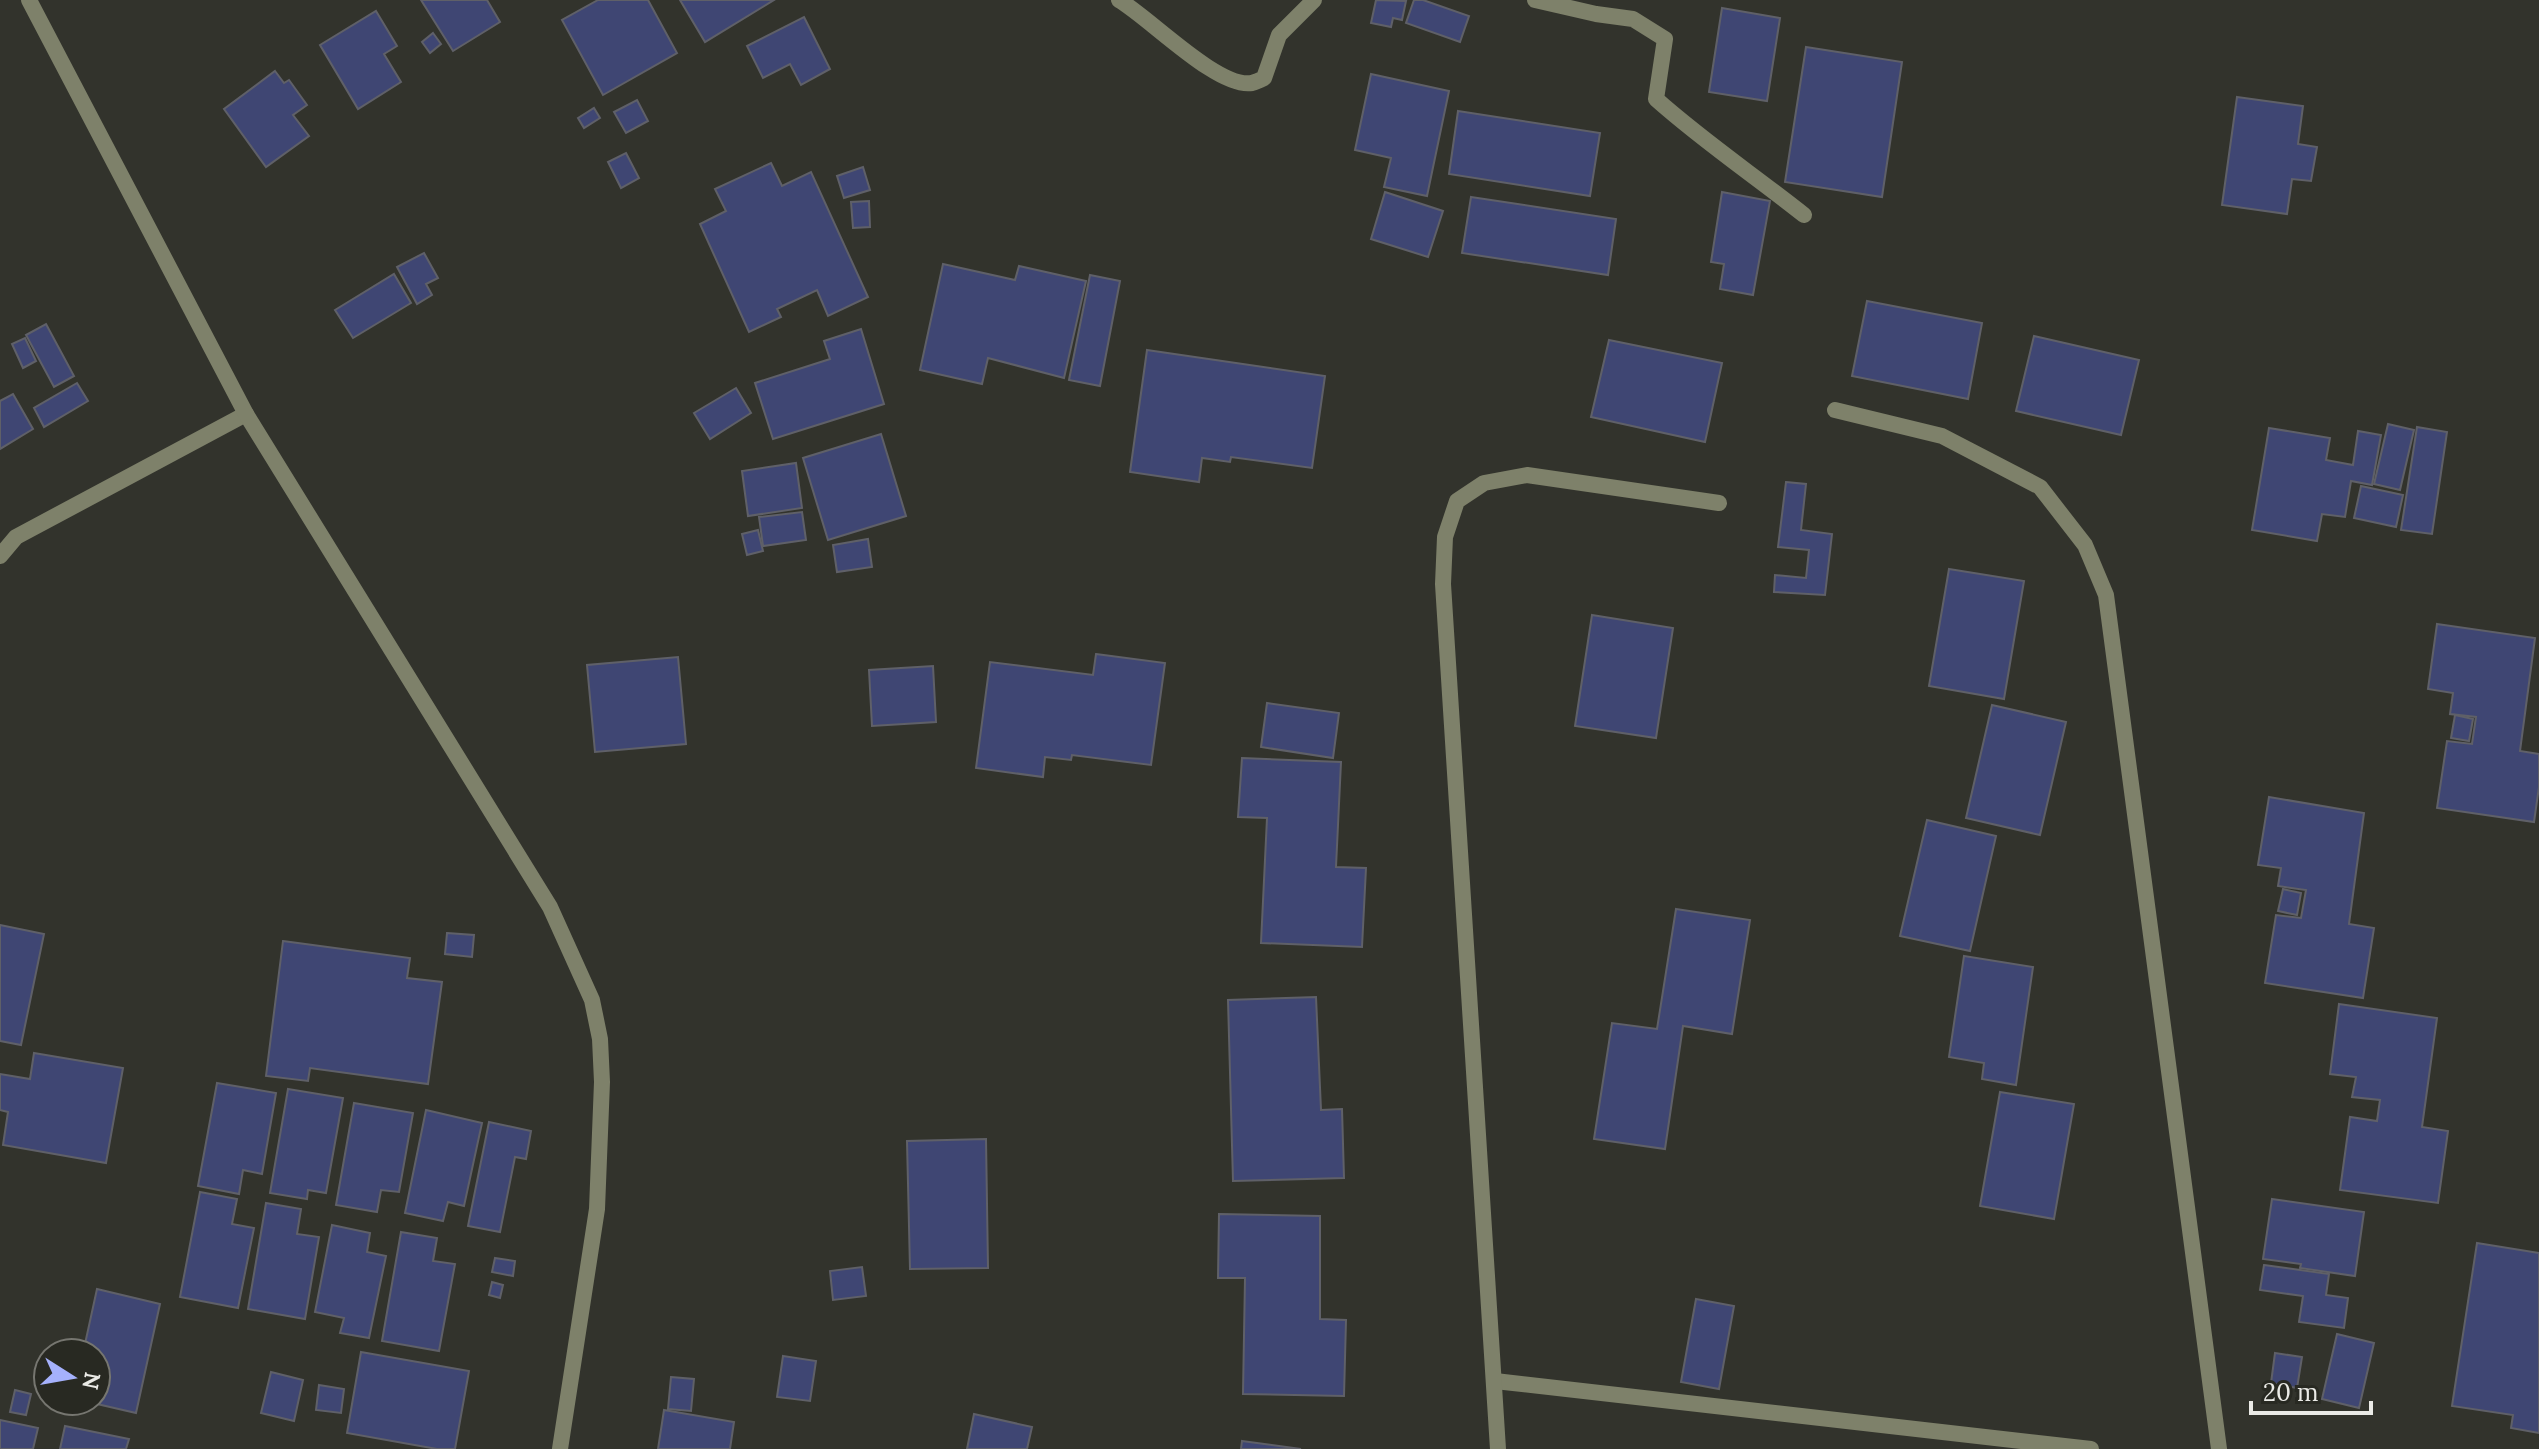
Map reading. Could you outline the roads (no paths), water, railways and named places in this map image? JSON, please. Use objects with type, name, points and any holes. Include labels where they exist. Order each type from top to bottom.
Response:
[{"type":"street","points":[[29,0],[246,414],[550,907],[592,1000],[600,1039],[602,1082],[597,1209],[560,1449]]},
{"type":"street","points":[[1119,0],[1211,70],[1238,82],[1251,83],[1264,78],[1279,35],[1314,0]]},
{"type":"street","points":[[1535,0],[1633,19],[1665,39],[1656,99],[1692,132],[1804,215]]},
{"type":"street","points":[[1835,410],[1942,436],[2040,487],[2085,545],[2106,595],[2219,1449]]},
{"type":"street","points":[[0,556],[16,537],[246,414]]},
{"type":"street","points":[[1498,1449],[1443,584],[1445,537],[1457,501],[1484,483],[1527,475],[1719,503]]},
{"type":"street","points":[[1495,1381],[2091,1449]]}]
